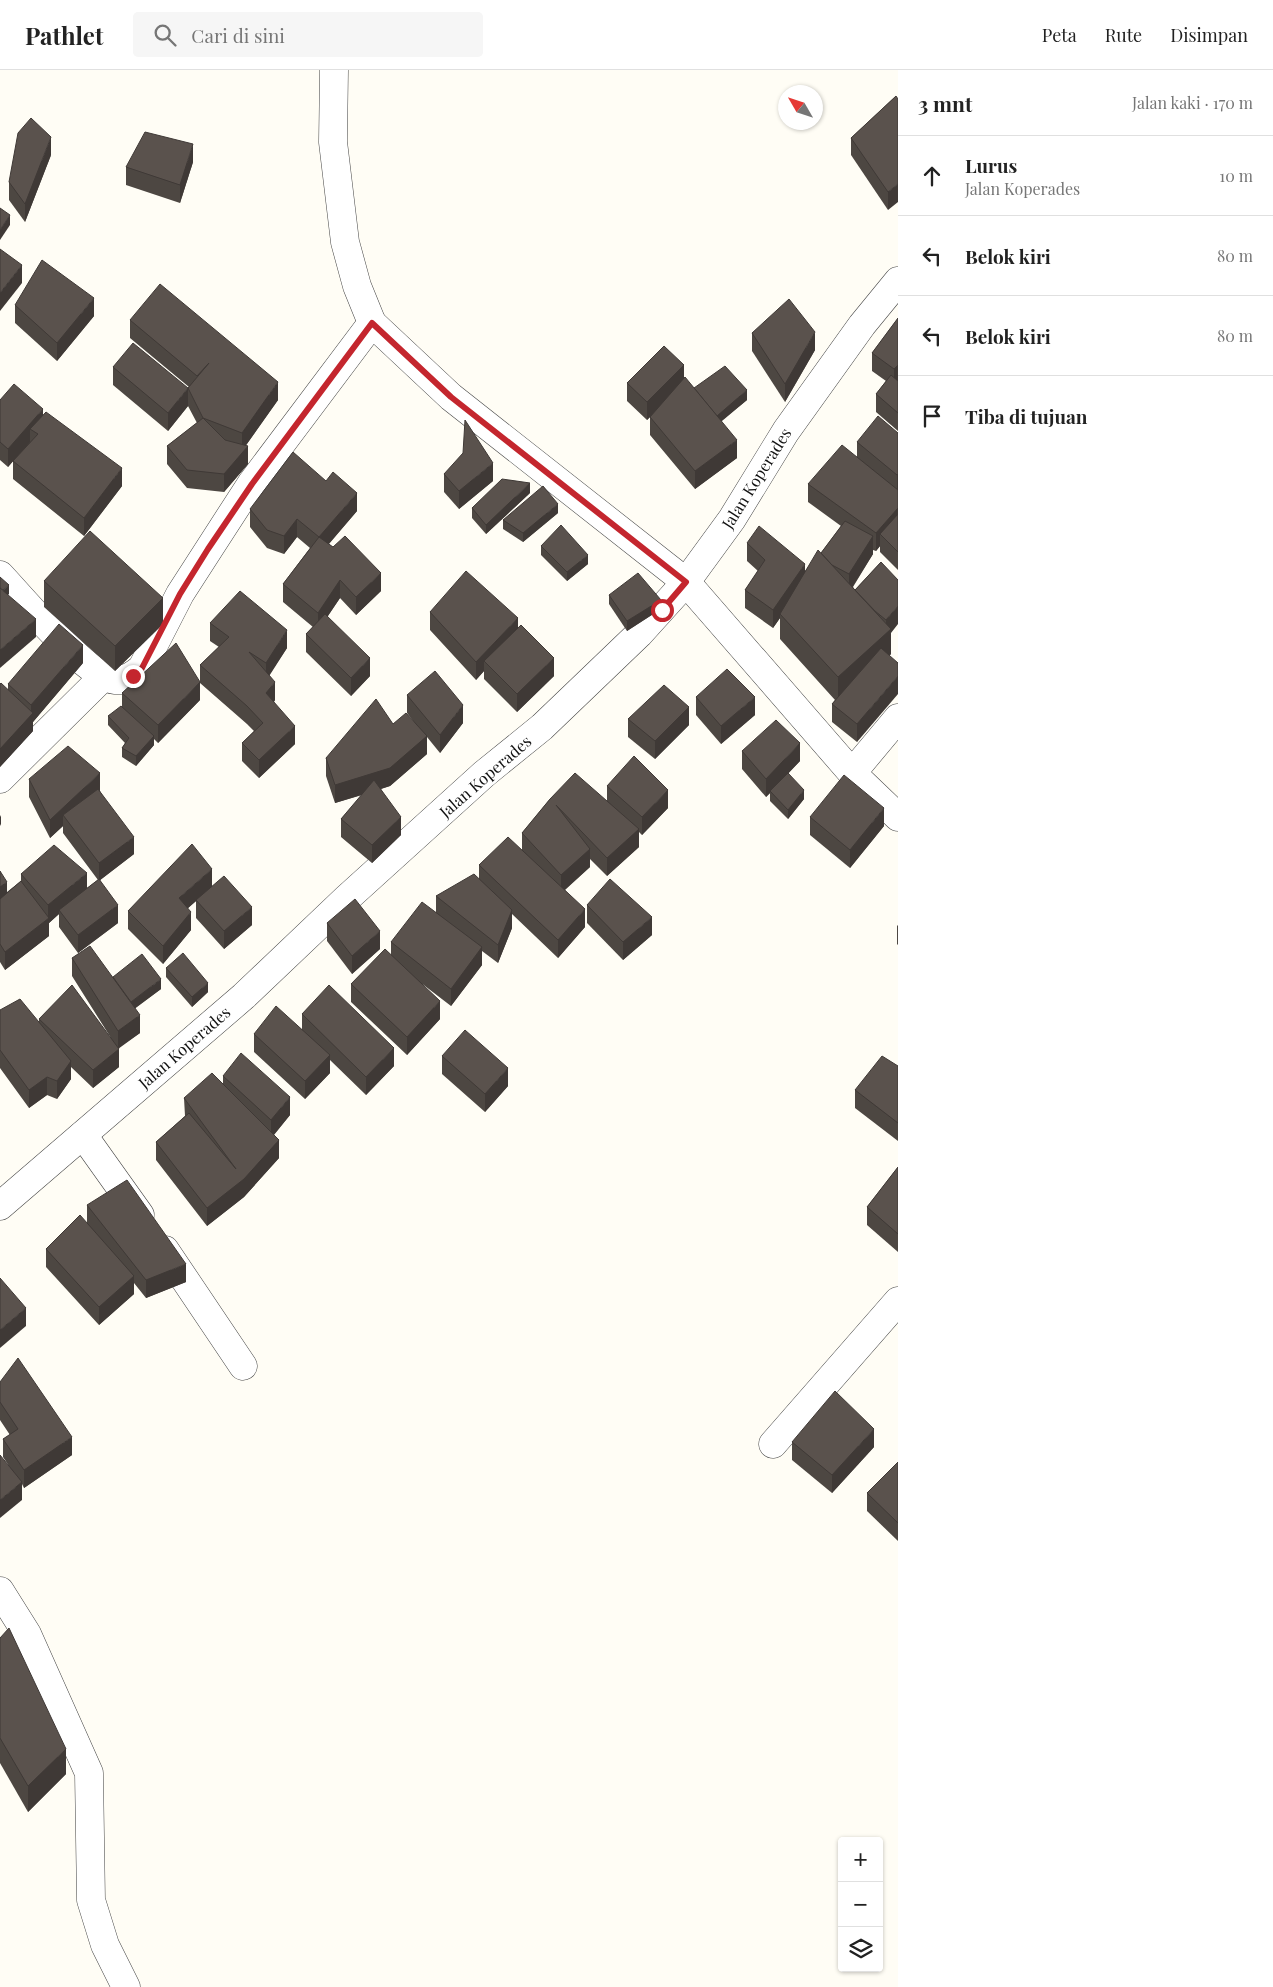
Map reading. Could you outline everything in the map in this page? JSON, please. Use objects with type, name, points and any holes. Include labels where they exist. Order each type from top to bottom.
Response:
[{"type":"street","points":[[334,70],[333,142],[345,242],[357,286],[372,323],[451,397],[686,582],[852,773],[898,817]]},
{"type":"street","name":"Jalan Koperades","points":[[0,1206],[244,996],[484,774],[542,727],[639,634],[686,582],[732,520],[786,430],[862,325],[898,281]]},
{"type":"street","points":[[0,575],[67,645],[103,677],[113,680],[124,680],[142,668],[180,594],[208,549],[252,484],[372,323]]},
{"type":"street","points":[[0,779],[103,677]]},
{"type":"street","points":[[852,773],[898,718]]},
{"type":"street","points":[[83,1135],[187,1282],[243,1366]]},
{"type":"street","points":[[773,1444],[892,1318]]},
{"type":"street","points":[[0,1591],[27,1634],[89,1773],[92,1900],[105,1945],[126,1987]]},
{"type":"building","points":[[896,96],[898,99],[898,184],[888,192],[851,138]]},
{"type":"building","points":[[31,118],[51,137],[25,204],[9,182],[18,133]]},
{"type":"building","points":[[145,132],[193,144],[180,185],[126,167]]},
{"type":"building","points":[[0,208],[10,215],[0,230]]},
{"type":"building","points":[[0,249],[22,265],[0,293]]},
{"type":"building","points":[[42,260],[94,298],[57,343],[15,305]]},
{"type":"building","points":[[160,284],[278,382],[242,433],[203,418],[188,388],[209,363],[197,376],[130,320]]},
{"type":"building","points":[[789,299],[815,332],[785,384],[752,333]]},
{"type":"building","points":[[898,318],[898,365],[894,369],[872,353]]},
{"type":"building","points":[[133,343],[188,388],[168,413],[113,367]]},
{"type":"building","points":[[664,346],[684,365],[647,402],[627,383]]},
{"type":"building","points":[[725,366],[747,390],[717,416],[694,388]]},
{"type":"building","points":[[891,375],[898,381],[898,413],[876,394]]},
{"type":"building","points":[[685,377],[737,440],[695,471],[650,417]]},
{"type":"building","points":[[14,384],[43,409],[8,449],[0,442],[0,400]]},
{"type":"building","points":[[46,412],[122,468],[84,518],[13,461],[38,434],[30,429]]},
{"type":"building","points":[[878,416],[898,433],[897,475],[857,442]]},
{"type":"building","points":[[203,418],[225,440],[248,446],[224,474],[187,470],[167,446]]},
{"type":"building","points":[[465,420],[493,463],[459,491],[444,474],[463,453]]},
{"type":"building","points":[[842,445],[898,490],[898,508],[876,533],[808,484]]},
{"type":"building","points":[[293,452],[326,481],[333,472],[357,493],[319,537],[297,519],[284,536],[267,530],[250,509]]},
{"type":"building","points":[[502,479],[530,483],[486,525],[472,508]]},
{"type":"building","points":[[543,486],[558,504],[523,533],[503,520]]},
{"type":"building","points":[[898,514],[898,552],[880,534]]},
{"type":"building","points":[[845,521],[873,536],[849,574],[832,565],[821,553]]},
{"type":"building","points":[[561,525],[588,555],[567,572],[541,546]]},
{"type":"building","points":[[759,526],[805,564],[773,610],[745,590],[765,560],[747,543]]},
{"type":"building","points":[[90,531],[163,598],[115,646],[44,581]]},
{"type":"building","points":[[345,536],[381,573],[356,597],[340,580],[318,613],[283,584],[319,537],[333,547]]},
{"type":"building","points":[[818,550],[891,629],[838,677],[780,614]]},
{"type":"building","points":[[881,562],[898,580],[898,606],[886,620],[855,590]]},
{"type":"building","points":[[466,571],[518,618],[476,662],[430,612]]},
{"type":"building","points":[[638,573],[661,600],[627,621],[609,595]]},
{"type":"building","points":[[0,577],[9,585],[3,590],[0,588]]},
{"type":"building","points":[[0,588],[36,619],[0,650]]},
{"type":"building","points":[[240,591],[287,630],[266,663],[249,652],[275,682],[266,693],[295,726],[259,760],[242,743],[263,723],[247,706],[200,665],[229,637],[210,623]]},
{"type":"building","points":[[325,614],[370,658],[351,678],[306,634]]},
{"type":"building","points":[[59,624],[83,645],[31,705],[8,684]]},
{"type":"building","points":[[521,625],[554,658],[517,694],[484,661]]},
{"type":"building","points":[[176,643],[200,682],[158,725],[122,693]]},
{"type":"building","points":[[881,648],[898,663],[898,676],[857,724],[832,704]]},
{"type":"building","points":[[727,669],[755,697],[721,726],[696,697]]},
{"type":"building","points":[[435,671],[463,705],[440,735],[407,695]]},
{"type":"building","points":[[0,684],[33,713],[0,749]]},
{"type":"building","points":[[664,685],[689,707],[655,741],[628,719]]},
{"type":"building","points":[[376,699],[393,724],[406,713],[427,736],[390,768],[335,785],[326,758]]},
{"type":"building","points":[[121,706],[154,736],[136,756],[122,748],[129,738],[108,716]]},
{"type":"building","points":[[776,720],[800,743],[766,779],[742,751]]},
{"type":"building","points":[[68,746],[100,773],[50,820],[29,779]]},
{"type":"building","points":[[634,756],[668,790],[642,817],[607,786]]},
{"type":"building","points":[[575,773],[639,829],[607,858],[556,805],[590,849],[561,875],[522,833],[550,799]]},
{"type":"building","points":[[788,773],[804,790],[788,810],[770,791]]},
{"type":"building","points":[[844,775],[884,808],[850,850],[810,817]]},
{"type":"building","points":[[374,780],[401,817],[372,845],[341,819]]},
{"type":"building","points":[[98,789],[134,837],[99,863],[63,815]]},
{"type":"building","points":[[508,837],[585,909],[558,940],[479,865]]},
{"type":"building","points":[[192,844],[212,869],[179,898],[191,912],[163,946],[128,911]]},
{"type":"building","points":[[54,845],[87,873],[48,905],[21,874]]},
{"type":"building","points":[[0,871],[7,882],[0,887]]},
{"type":"building","points":[[474,874],[512,910],[498,945],[436,896]]},
{"type":"building","points":[[224,876],[252,907],[224,931],[196,900]]},
{"type":"building","points":[[99,879],[118,905],[78,935],[59,910]]},
{"type":"building","points":[[610,879],[652,917],[623,942],[587,905]]},
{"type":"building","points":[[21,881],[49,918],[5,952],[0,944],[0,899]]},
{"type":"building","points":[[355,899],[380,931],[352,956],[327,923]]},
{"type":"building","points":[[422,902],[482,947],[451,989],[391,942]]},
{"type":"building","points":[[90,946],[140,1015],[118,1031],[72,958]]},
{"type":"building","points":[[385,949],[440,1001],[407,1037],[351,984]]},
{"type":"building","points":[[183,953],[208,983],[192,997],[166,968]]},
{"type":"building","points":[[142,954],[161,979],[131,1002],[113,977]]},
{"type":"building","points":[[72,985],[119,1049],[93,1070],[39,1019]]},
{"type":"building","points":[[329,985],[394,1048],[366,1077],[302,1014]]},
{"type":"building","points":[[20,999],[71,1061],[57,1081],[47,1077],[29,1090],[0,1050],[0,1010]]},
{"type":"building","points":[[276,1006],[330,1055],[305,1081],[254,1034]]},
{"type":"building","points":[[465,1030],[508,1068],[485,1094],[442,1056]]},
{"type":"building","points":[[241,1053],[290,1097],[271,1120],[223,1076]]},
{"type":"building","points":[[882,1056],[898,1066],[898,1123],[855,1090]]},
{"type":"building","points":[[212,1073],[279,1140],[244,1179],[207,1208],[156,1142],[189,1113],[236,1169],[184,1098]]},
{"type":"building","points":[[898,1167],[898,1234],[867,1207]]},
{"type":"building","points":[[127,1180],[186,1264],[146,1280],[87,1205]]},
{"type":"building","points":[[80,1215],[134,1276],[99,1307],[46,1249]]},
{"type":"building","points":[[0,1278],[26,1308],[0,1330]]},
{"type":"building","points":[[18,1358],[72,1437],[24,1470],[3,1439],[18,1429],[0,1402],[0,1382]]},
{"type":"building","points":[[835,1391],[874,1429],[832,1475],[792,1442]]},
{"type":"building","points":[[0,1455],[22,1482],[0,1500]]},
{"type":"building","points":[[898,1462],[898,1523],[867,1493]]},
{"type":"building","points":[[9,1628],[66,1749],[28,1786],[0,1738],[0,1638]]},
{"type":"route","points":[[133,676],[142,668],[180,594],[252,484],[372,323],[451,397],[686,582],[662,610]]}]
